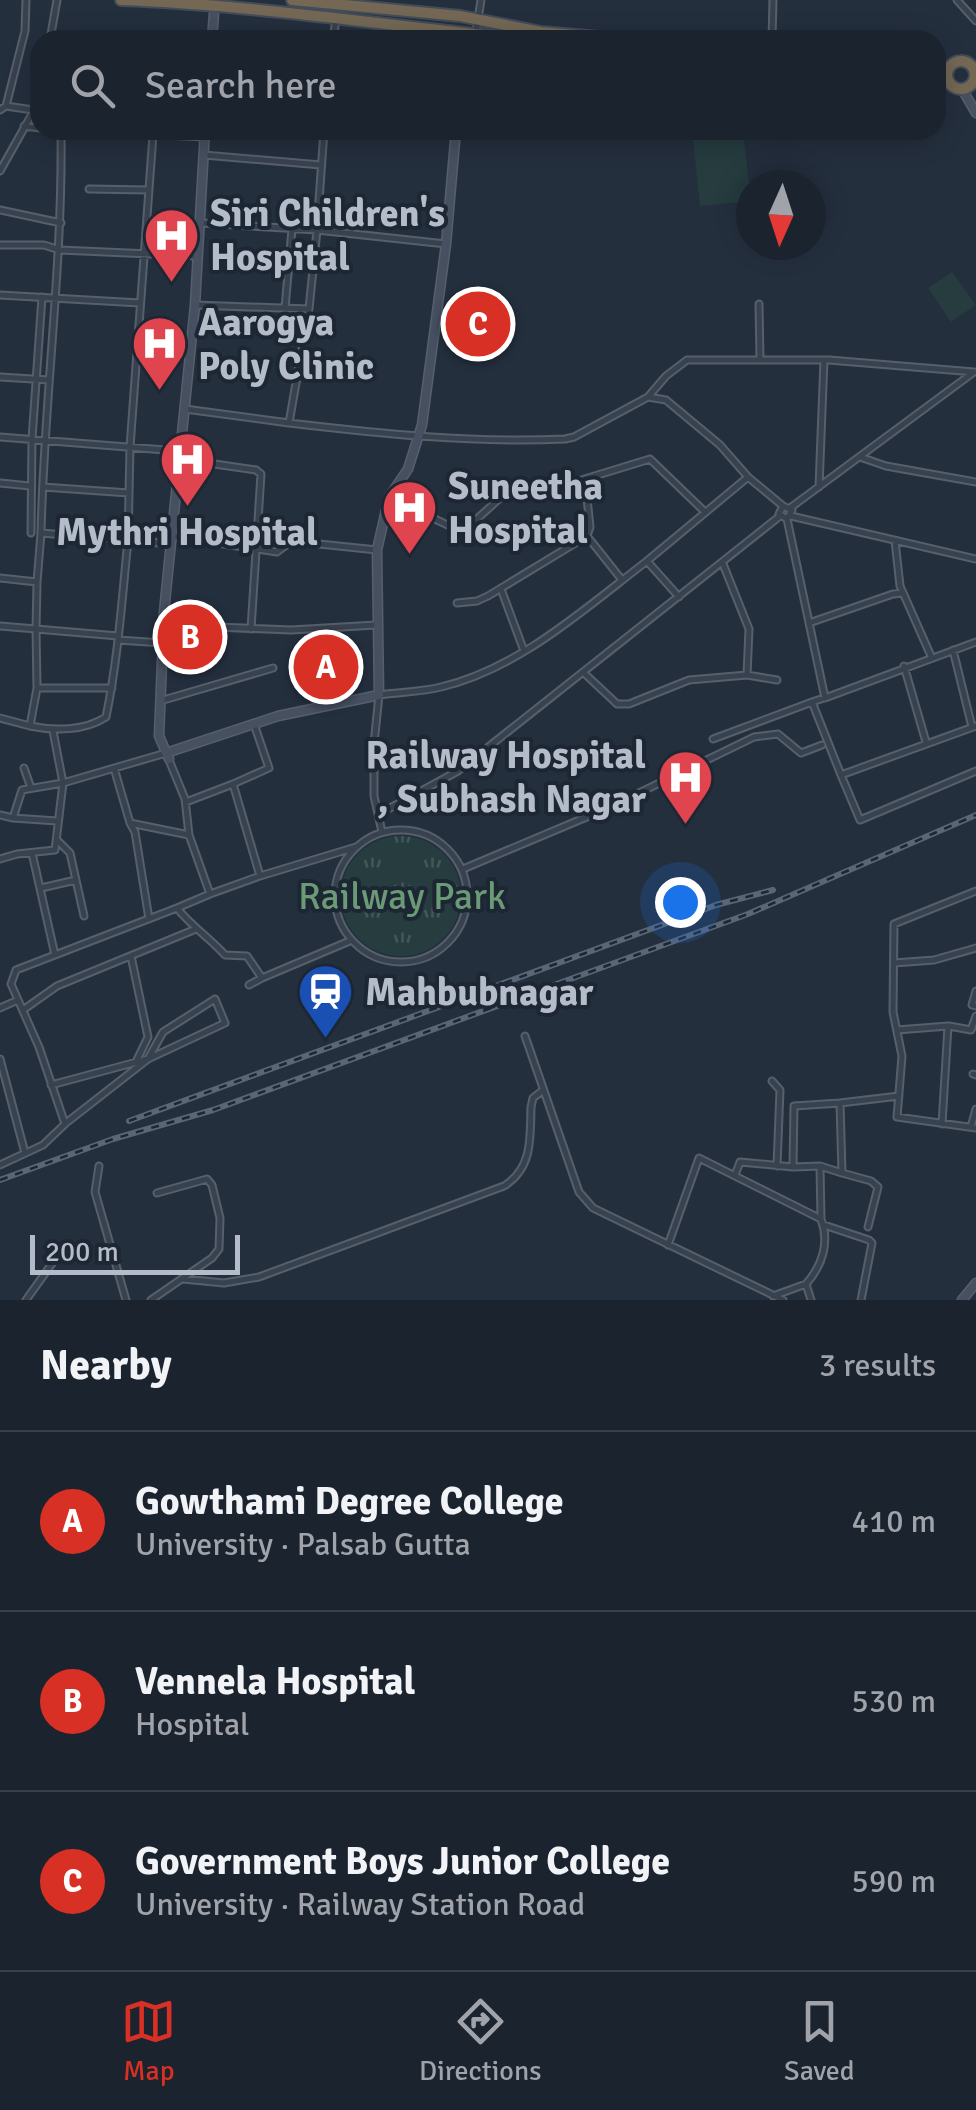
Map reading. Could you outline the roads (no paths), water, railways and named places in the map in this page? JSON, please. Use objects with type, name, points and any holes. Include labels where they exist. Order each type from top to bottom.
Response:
[{"type":"highway","points":[[122,0],[215,2],[416,30]]},
{"type":"highway","points":[[292,0],[413,6],[532,30]]},
{"type":"highway","points":[[946,70],[958,61],[974,66],[973,82],[962,89],[946,78]]},
{"type":"street","points":[[26,0],[19,66],[3,108],[30,110]]},
{"type":"street","points":[[52,30],[57,0]]},
{"type":"street","points":[[477,30],[482,0]]},
{"type":"street","points":[[772,30],[773,0]]},
{"type":"street","points":[[956,0],[976,21]]},
{"type":"street","points":[[213,30],[215,2]]},
{"type":"street","points":[[334,30],[336,19]]},
{"type":"street","points":[[962,89],[976,113]]},
{"type":"street","points":[[0,171],[30,115]]},
{"type":"street","points":[[24,126],[30,127]]},
{"type":"street","points":[[30,726],[37,688],[37,582],[60,250],[61,140]]},
{"type":"street","points":[[0,718],[53,731],[99,722],[106,717],[128,540],[130,447],[152,140]]},
{"type":"street","points":[[204,140],[195,305],[170,540],[159,736],[186,802],[189,835],[210,894]]},
{"type":"street","points":[[289,424],[309,309],[323,140]]},
{"type":"street","points":[[382,832],[374,779],[380,625],[377,550],[389,497],[408,469],[420,438],[446,244],[455,140]]},
{"type":"street","points":[[203,155],[321,165]]},
{"type":"street","points":[[89,189],[148,190]]},
{"type":"street","points":[[0,210],[61,224]]},
{"type":"street","points":[[200,224],[317,230],[446,244]]},
{"type":"street","points":[[285,308],[292,228]]},
{"type":"street","points":[[0,245],[195,256]]},
{"type":"street","points":[[0,295],[140,303]]},
{"type":"street","points":[[31,533],[32,439],[42,297]]},
{"type":"street","points":[[759,304],[760,360]]},
{"type":"street","points":[[195,305],[309,309]]},
{"type":"street","points":[[183,409],[420,438],[502,442],[574,437],[648,397],[686,360],[824,360],[975,371]]},
{"type":"street","points":[[819,487],[824,360]]},
{"type":"street","points":[[380,814],[458,771],[819,487],[975,371]]},
{"type":"street","points":[[0,377],[50,380]]},
{"type":"street","points":[[648,397],[666,400],[720,445],[786,513],[976,559]]},
{"type":"street","points":[[0,436],[130,447],[256,470],[261,474],[251,629]]},
{"type":"street","points":[[860,456],[886,466],[976,482]]},
{"type":"street","points":[[389,497],[460,531],[500,498],[585,479],[650,459],[706,512]]},
{"type":"street","points":[[13,818],[22,790],[167,756],[254,724],[379,694],[442,687],[501,664],[622,580],[748,477]]},
{"type":"street","points":[[457,603],[477,601],[501,589],[587,536],[590,527],[585,479]]},
{"type":"street","points":[[0,484],[30,486]]},
{"type":"street","points":[[43,487],[129,493]]},
{"type":"street","points":[[786,513],[825,698]]},
{"type":"street","points":[[40,534],[170,540],[277,552],[300,542],[377,550]]},
{"type":"street","points":[[587,536],[622,580]]},
{"type":"street","points":[[895,541],[903,593],[931,657]]},
{"type":"street","points":[[647,561],[679,597]]},
{"type":"street","points":[[723,564],[749,629],[748,675]]},
{"type":"street","points":[[0,578],[37,582]]},
{"type":"street","points":[[501,589],[524,650]]},
{"type":"street","points":[[808,623],[903,593]]},
{"type":"street","points":[[164,626],[251,629],[380,625]]},
{"type":"street","points":[[0,626],[163,643]]},
{"type":"street","points":[[713,739],[976,642]]},
{"type":"street","points":[[841,775],[974,727],[953,650]]},
{"type":"street","points":[[904,666],[926,742]]},
{"type":"street","points":[[160,701],[273,668]]},
{"type":"street","points":[[583,672],[618,704],[629,704],[689,680],[748,675],[777,680]]},
{"type":"street","points":[[37,688],[112,688]]},
{"type":"street","points":[[812,702],[860,820],[976,772]]},
{"type":"street","points":[[186,802],[269,768],[254,724]]},
{"type":"street","points":[[0,859],[53,851],[62,783],[53,731]]},
{"type":"street","points":[[462,869],[608,808],[754,737],[778,734],[801,753],[822,745]]},
{"type":"street","points":[[24,768],[31,788]]},
{"type":"street","points":[[114,768],[135,832],[150,919]]},
{"type":"street","points":[[233,784],[260,876]]},
{"type":"street","points":[[0,816],[57,821]]},
{"type":"street","points":[[130,823],[189,835]]},
{"type":"street","points":[[66,1124],[40,1046],[12,984],[16,970],[210,894],[356,847],[382,832],[414,830],[443,844],[462,869],[468,888],[467,908],[460,926],[438,951],[406,962],[389,961],[373,956],[352,940],[340,923],[335,903],[340,872],[356,847]]},
{"type":"street","points":[[57,840],[70,853],[84,916]]},
{"type":"street","points":[[32,853],[55,955]]},
{"type":"street","points":[[41,888],[76,880]]},
{"type":"street","points":[[976,891],[894,924],[893,1012],[902,1056],[897,1117],[974,1128],[976,1109]]},
{"type":"street","points":[[177,908],[224,955],[246,956],[262,978]]},
{"type":"street","points":[[22,1010],[57,986],[196,930]]},
{"type":"street","points":[[249,985],[352,940]]},
{"type":"street","points":[[894,963],[934,960],[976,948]]},
{"type":"street","points":[[132,956],[148,1037],[136,1062]]},
{"type":"street","points":[[976,990],[972,1004],[976,1006]]},
{"type":"street","points":[[0,1008],[18,1000]]},
{"type":"street","points":[[0,1164],[44,1146],[148,1059],[163,1032],[214,1000],[225,1022],[148,1059],[51,1085]]},
{"type":"street","points":[[896,1030],[948,1026],[971,1030],[976,1016]]},
{"type":"street","points":[[942,1124],[948,1026]]},
{"type":"street","points":[[524,1036],[579,1192],[592,1208],[783,1300]]},
{"type":"street","points":[[0,1059],[26,1153]]},
{"type":"street","points":[[772,1081],[780,1090],[777,1166]]},
{"type":"street","points":[[182,1278],[224,1282],[260,1276],[504,1186],[517,1178],[526,1162],[533,1098],[542,1090]]},
{"type":"street","points":[[792,1168],[794,1106],[898,1096]]},
{"type":"street","points":[[840,1103],[842,1172]]},
{"type":"street","points":[[668,1245],[699,1158],[822,1222],[869,1240],[872,1244],[861,1300]]},
{"type":"street","points":[[734,1176],[740,1162],[792,1168],[820,1166],[871,1181],[878,1187],[868,1227]]},
{"type":"street","points":[[99,1166],[95,1192],[126,1300]]},
{"type":"street","points":[[773,1296],[806,1284],[823,1256],[820,1166]]},
{"type":"street","points":[[151,1300],[219,1249],[220,1218],[207,1179],[157,1193]]},
{"type":"street","points":[[26,1300],[61,1251]]},
{"type":"street","points":[[962,1300],[976,1283]]},
{"type":"street","points":[[806,1284],[811,1300]]},
{"type":"railway","points":[[0,1180],[113,1139],[213,1110],[748,914],[976,815]]},
{"type":"railway","points":[[129,1121],[716,905],[773,890]]},
{"type":"place","name":"Siri Children's Hospital","points":[[171,284]]},
{"type":"place","name":"Government Boys Junior College","points":[[478,324]]},
{"type":"place","name":"Aarogya Poly Clinic","points":[[159,393]]},
{"type":"place","name":"Mythri Hospital","points":[[187,508]]},
{"type":"place","name":"Suneetha Hospital","points":[[409,557]]},
{"type":"place","name":"Vennela Hospital","points":[[190,637]]},
{"type":"place","name":"Gowthami Degree College","points":[[326,667]]},
{"type":"place","name":"Railway Hospital , Subhash Nagar","points":[[685,826]]},
{"type":"place","name":"Mahbubnagar","points":[[326,1041]]},
{"type":"park label","name":"Railway Park","points":[[402,896]]}]
